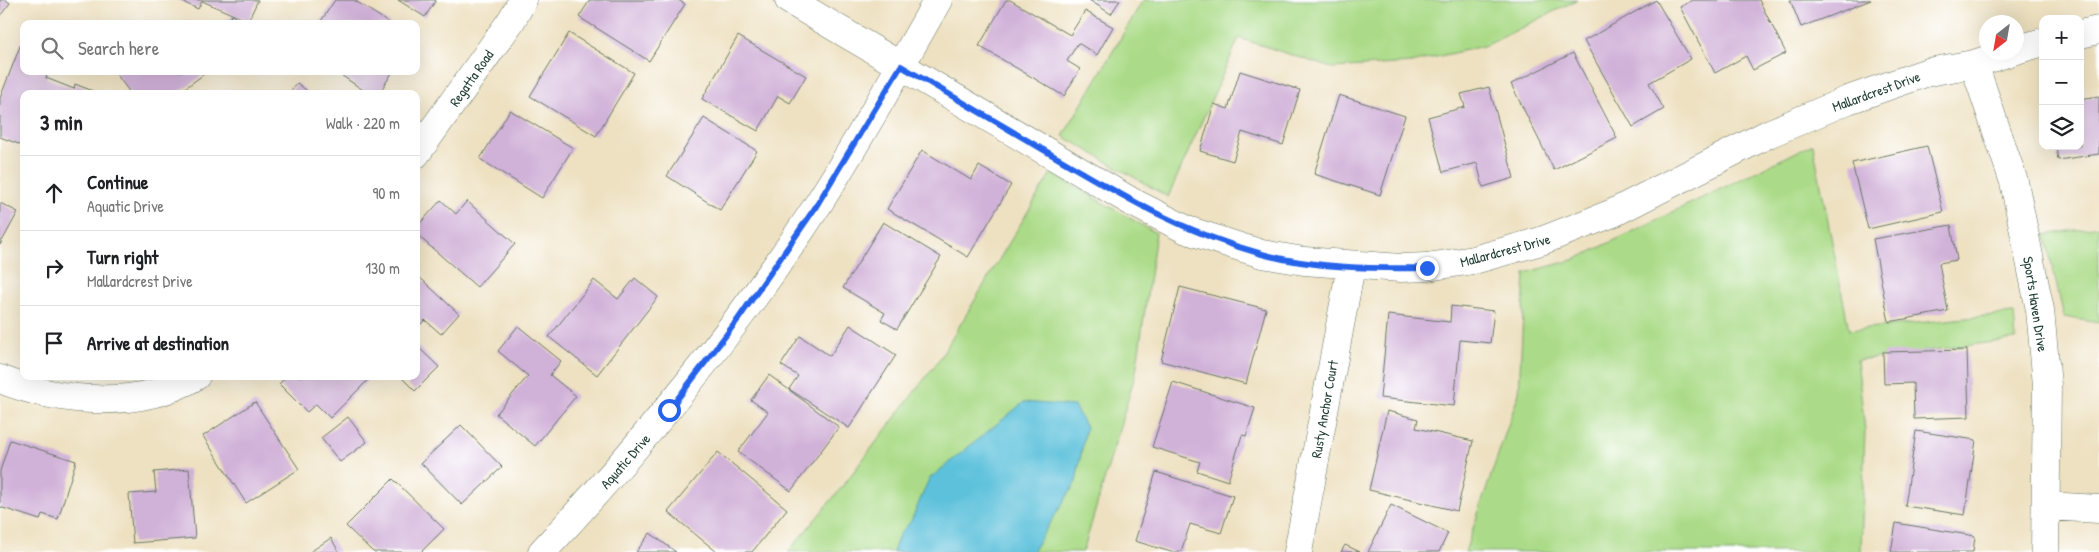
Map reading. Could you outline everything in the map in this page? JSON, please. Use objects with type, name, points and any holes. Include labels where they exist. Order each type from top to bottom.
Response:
[{"type":"street","name":"Regatta Road","points":[[420,148],[489,52],[523,0]]},
{"type":"street","name":"Mallardcrest Drive","points":[[789,0],[1132,202],[1187,230],[1262,254],[1351,266],[1427,268],[1474,260],[1541,241],[1613,213],[1768,134],[1848,100],[1928,72],[1986,60]]},
{"type":"street","name":"Aquatic Drive","points":[[542,552],[604,485],[669,410],[739,318],[815,208],[901,66],[938,0]]},
{"type":"street","points":[[2084,33],[2099,30]]},
{"type":"street","points":[[2024,48],[2039,43]]},
{"type":"street","name":"Sports Haven Drive","points":[[1974,64],[2014,182],[2040,310],[2047,385],[2045,552]]},
{"type":"street","name":"Rusty Anchor Court","points":[[1298,552],[1351,266]]},
{"type":"street","points":[[0,379],[56,395],[96,400],[146,395],[188,381]]},
{"type":"street","points":[[2047,506],[2099,509]]},
{"type":"green space","points":[[1143,0],[1577,0],[1487,45],[1411,63],[1332,68],[1239,38],[1168,197],[1063,136]]},
{"type":"green space","points":[[1813,144],[1849,330],[2014,313],[2016,339],[1857,360],[1865,430],[1861,552],[1465,552],[1519,393],[1525,273],[1576,259]]},
{"type":"green space","points":[[1051,173],[1156,233],[1136,372],[1083,552],[788,552],[838,492],[939,360]]},
{"type":"green space","points":[[2099,226],[2099,323],[2064,317],[2045,235]]},
{"type":"water","points":[[1024,402],[1074,406],[1086,427],[1076,482],[1032,552],[893,552],[899,535],[911,521],[929,479]]},
{"type":"building","points":[[0,0],[6,0],[10,3],[0,16]]},
{"type":"building","points":[[178,0],[258,0],[248,20],[202,1],[198,9]]},
{"type":"building","points":[[335,0],[354,0],[385,20],[322,20]]},
{"type":"building","points":[[398,0],[436,0],[425,17]]},
{"type":"building","points":[[590,0],[678,0],[685,4],[649,61],[579,17]]},
{"type":"building","points":[[1006,0],[1010,0],[1070,35],[1085,11],[1113,27],[1097,55],[1078,43],[1067,61],[1080,69],[1064,96],[979,46]]},
{"type":"building","points":[[1089,0],[1120,0],[1111,14]]},
{"type":"building","points":[[1656,0],[1691,59],[1649,83],[1664,109],[1633,127],[1584,41]]},
{"type":"building","points":[[1693,0],[1759,0],[1786,53],[1753,70],[1746,56],[1715,73],[1680,7]]},
{"type":"building","points":[[1790,0],[1871,0],[1801,27]]},
{"type":"building","points":[[232,15],[239,20],[228,20]]},
{"type":"building","points":[[569,33],[634,73],[596,136],[530,96]]},
{"type":"building","points":[[738,36],[806,76],[790,103],[778,96],[758,131],[702,99]]},
{"type":"building","points":[[20,46],[20,75],[47,75],[46,78],[74,89],[75,84],[90,90],[20,90],[20,144],[0,137],[0,98]]},
{"type":"building","points":[[1573,53],[1617,138],[1554,170],[1511,84]]},
{"type":"building","points":[[1240,71],[1300,90],[1283,145],[1242,132],[1233,161],[1200,151],[1214,104],[1228,109]]},
{"type":"building","points":[[117,75],[203,75],[182,90],[128,90]]},
{"type":"building","points":[[341,75],[391,75],[381,90],[363,90]]},
{"type":"building","points":[[297,83],[306,90],[291,90]]},
{"type":"building","points":[[1489,87],[1514,178],[1483,187],[1477,163],[1443,172],[1428,117],[1465,107],[1461,94]]},
{"type":"building","points":[[1339,95],[1405,116],[1380,195],[1314,174]]},
{"type":"building","points":[[2099,96],[2099,154],[2058,160],[2057,150],[2084,150],[2084,98]]},
{"type":"building","points":[[510,110],[573,148],[542,198],[480,159]]},
{"type":"building","points":[[704,118],[757,151],[720,210],[667,176]]},
{"type":"building","points":[[1927,146],[1943,212],[1868,229],[1852,163]]},
{"type":"building","points":[[922,150],[971,180],[979,166],[1011,185],[968,257],[887,209]]},
{"type":"building","points":[[441,200],[456,214],[467,201],[515,244],[477,287],[420,237],[420,224]]},
{"type":"building","points":[[0,203],[18,212],[0,245]]},
{"type":"building","points":[[883,222],[941,257],[897,329],[881,320],[885,313],[843,288]]},
{"type":"building","points":[[1951,225],[1957,260],[1939,263],[1948,311],[1889,322],[1873,239]]},
{"type":"building","points":[[420,278],[459,314],[441,334],[425,320],[420,325]]},
{"type":"building","points":[[635,278],[658,297],[597,375],[549,337],[594,280],[618,299]]},
{"type":"building","points":[[1180,287],[1266,309],[1246,384],[1161,361]]},
{"type":"building","points":[[1451,306],[1494,311],[1490,343],[1460,340],[1454,406],[1380,398],[1388,315],[1450,322]]},
{"type":"building","points":[[850,325],[896,355],[849,428],[789,389],[798,376],[781,365],[800,336],[830,356]]},
{"type":"building","points":[[518,326],[561,361],[550,375],[576,396],[535,446],[496,414],[528,376],[498,351]]},
{"type":"building","points":[[420,349],[439,367],[415,391],[404,380],[420,380]]},
{"type":"building","points":[[1967,350],[1969,417],[1914,419],[1913,383],[1884,384],[1883,352]]},
{"type":"building","points":[[769,375],[839,427],[791,491],[738,452],[768,412],[751,400]]},
{"type":"building","points":[[283,380],[368,380],[330,418],[316,404],[307,412],[279,384]]},
{"type":"building","points":[[1173,382],[1255,408],[1246,436],[1242,435],[1228,481],[1197,471],[1200,462],[1152,447]]},
{"type":"building","points":[[255,402],[299,469],[246,503],[203,436]]},
{"type":"building","points":[[1387,411],[1418,419],[1416,428],[1473,441],[1457,511],[1369,490]]},
{"type":"building","points":[[348,417],[367,442],[340,462],[321,438]]},
{"type":"building","points":[[461,425],[502,467],[462,505],[421,463]]},
{"type":"building","points":[[1916,431],[1976,440],[1965,515],[1905,506]]},
{"type":"building","points":[[10,440],[76,461],[58,519],[42,514],[40,520],[0,507],[0,471]]},
{"type":"building","points":[[718,452],[787,509],[752,552],[717,552],[668,512]]},
{"type":"building","points":[[189,469],[195,538],[133,543],[129,494],[156,492],[154,472]]},
{"type":"building","points":[[1156,472],[1233,496],[1221,533],[1190,524],[1181,552],[1171,552],[1135,541]]},
{"type":"building","points":[[393,479],[444,529],[421,552],[373,552],[346,526]]},
{"type":"building","points":[[1391,505],[1448,533],[1439,552],[1368,552]]},
{"type":"building","points":[[1896,523],[1975,536],[1973,552],[1891,552]]},
{"type":"building","points":[[650,533],[676,552],[636,552]]},
{"type":"building","points":[[331,538],[339,552],[310,552]]},
{"type":"building","points":[[1345,545],[1360,552],[1341,552]]},
{"type":"route","points":[[669,410],[739,318],[815,208],[901,66],[1132,202],[1187,230],[1262,254],[1304,261],[1351,266],[1427,268]]}]
